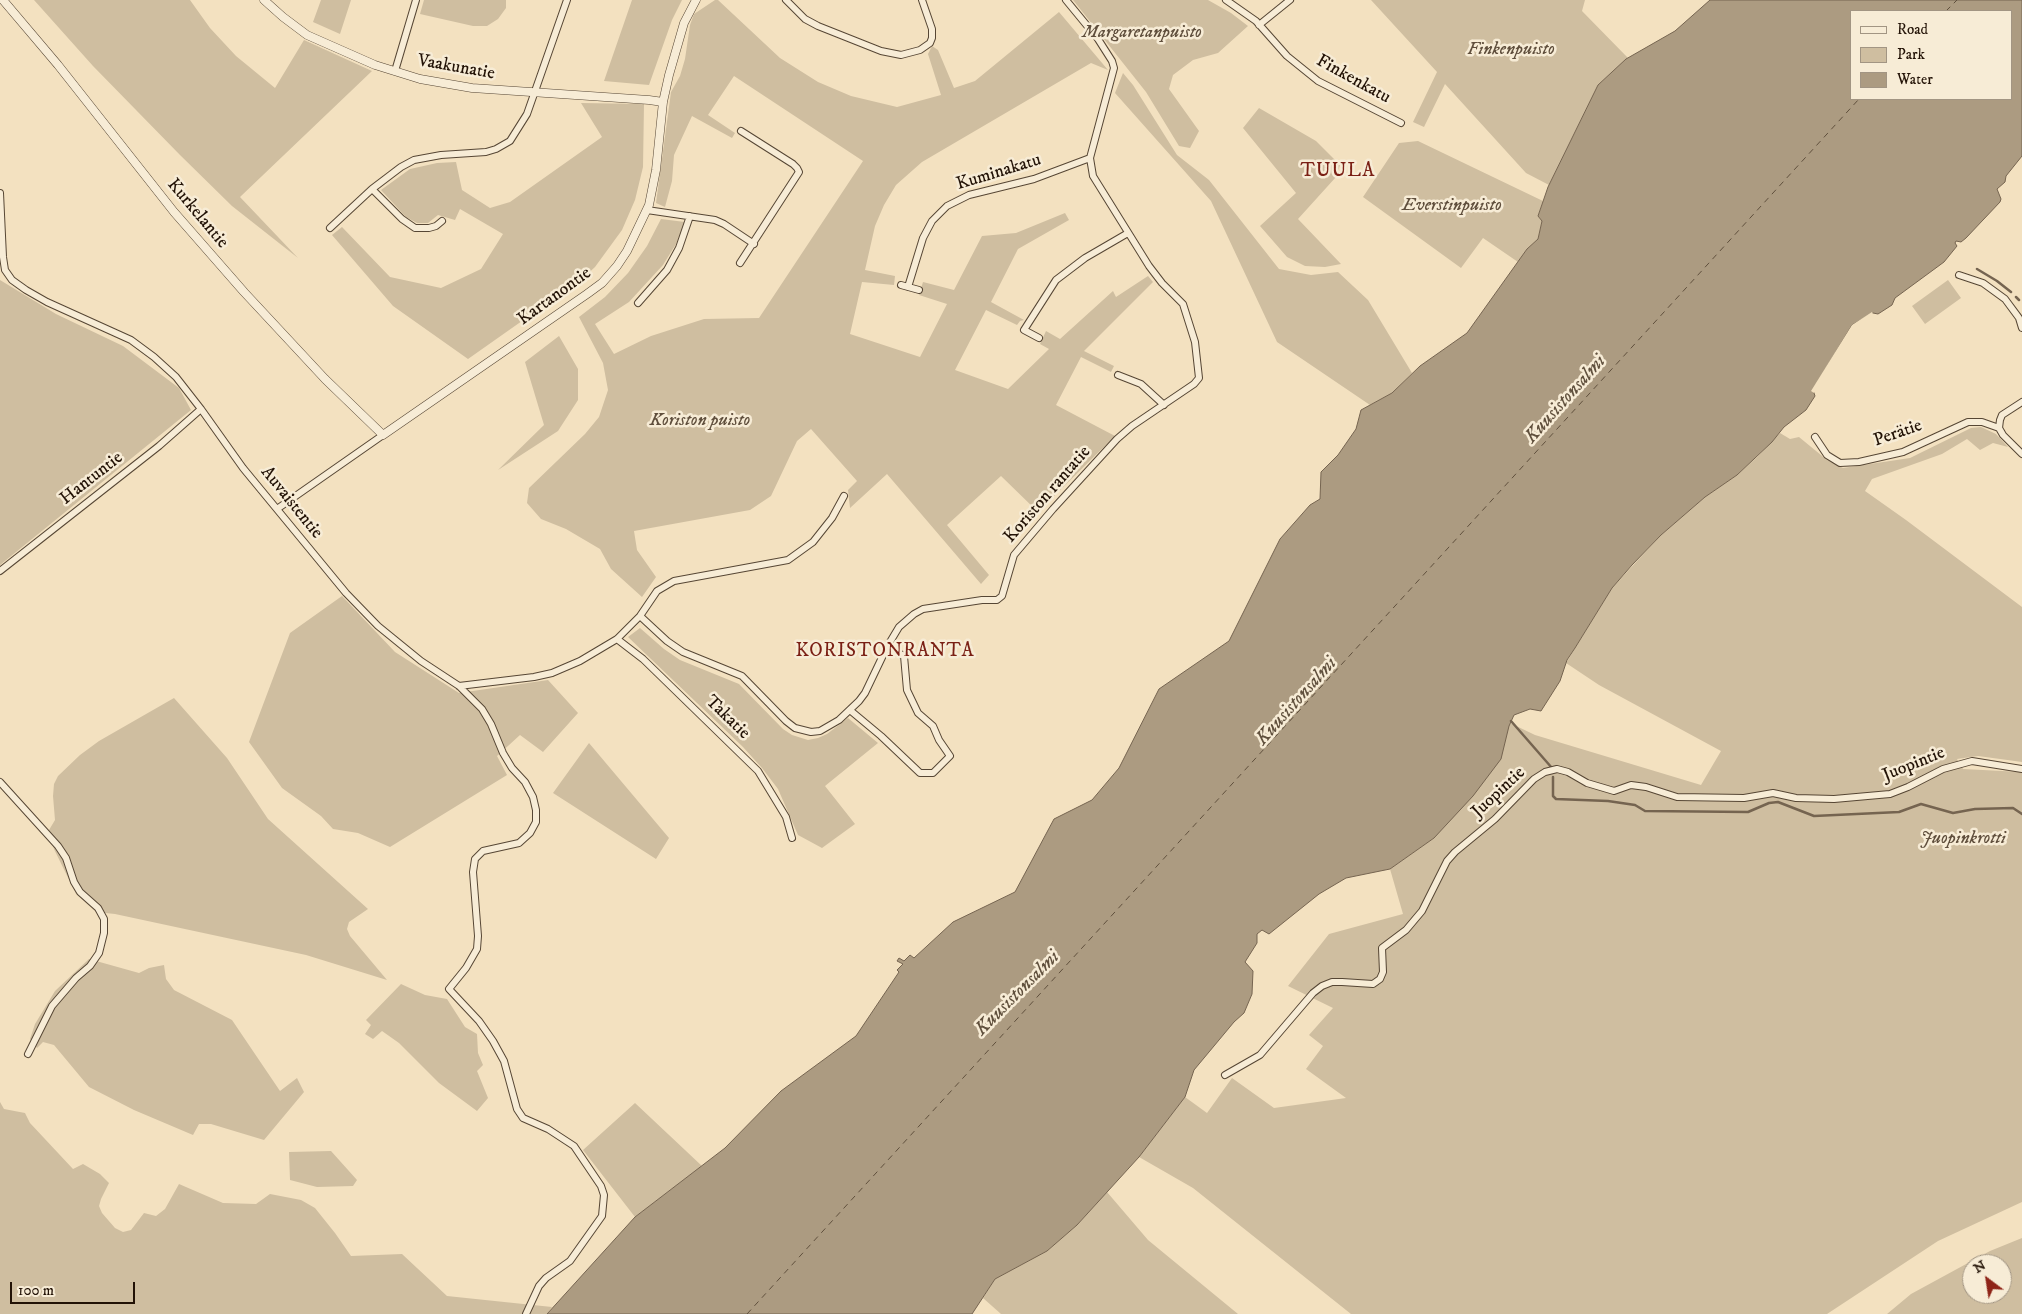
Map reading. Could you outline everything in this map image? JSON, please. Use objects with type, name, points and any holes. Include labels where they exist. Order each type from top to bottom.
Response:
[{"type":"street","name":"Kurkelantie","points":[[3,0],[64,72],[174,212],[244,292],[325,379],[383,435]]},
{"type":"street","name":"Vaakunatie","points":[[264,0],[307,35],[375,65],[395,71],[454,86],[536,94],[662,102]]},
{"type":"street","points":[[395,71],[416,0]]},
{"type":"street","points":[[330,228],[372,189],[401,166],[414,160],[441,155],[477,154],[504,146],[510,141],[522,126],[536,94],[567,0]]},
{"type":"street","name":"Kartanontie","points":[[277,509],[602,282],[627,251],[647,210],[656,170],[662,102],[684,23],[696,0]]},
{"type":"street","points":[[786,0],[805,18],[818,26],[881,51],[901,56],[920,50],[928,45],[932,38],[932,29],[922,0]]},
{"type":"street","name":"Koriston rantatie","points":[[640,616],[667,641],[683,652],[742,676],[786,722],[795,728],[811,732],[830,727],[851,711],[865,692],[887,646],[899,627],[923,609],[997,600],[1002,596],[1014,555],[1043,520],[1117,439],[1132,426],[1194,384],[1199,378],[1193,335],[1183,304],[1156,275],[1096,184],[1090,169],[1090,158],[1114,68],[1112,61],[1098,39],[1066,0]]},
{"type":"street","name":"Finkenkatu","points":[[1226,0],[1260,25],[1288,56],[1318,81],[1401,123]]},
{"type":"street","points":[[1260,25],[1290,0]]},
{"type":"street","points":[[740,131],[786,159],[799,172],[740,263]]},
{"type":"street","name":"Kuminakatu","points":[[918,290],[904,286],[923,238],[932,221],[947,206],[969,195],[1034,179],[1090,158]]},
{"type":"street","points":[[372,189],[402,220],[415,228],[429,228],[436,226],[442,221]]},
{"type":"street","name":"Auvaistentie","points":[[0,193],[3,270],[12,280],[26,290],[130,340],[154,357],[176,377],[202,409],[243,468],[346,593],[378,626],[421,661],[459,686],[482,709],[491,724],[503,753],[512,768],[525,782],[533,797],[536,822],[530,833],[519,843],[483,851],[475,859],[473,872],[478,936],[477,949],[466,968],[449,989],[479,1020],[493,1041],[504,1061],[517,1109],[523,1118],[548,1128],[574,1146],[604,1195],[602,1216],[570,1261],[546,1278],[539,1286],[526,1314]]},
{"type":"street","points":[[647,210],[714,220],[724,224],[754,244]]},
{"type":"street","points":[[638,303],[667,270],[679,248],[690,216]]},
{"type":"street","points":[[1039,338],[1024,330],[1056,280],[1085,258],[1128,233]]},
{"type":"street","points":[[1959,275],[1983,283],[2005,299],[2019,318],[2022,328]]},
{"type":"street","points":[[1118,375],[1141,384],[1164,405]]},
{"type":"street","points":[[2022,402],[2002,415],[1999,428],[2003,435],[2022,454]]},
{"type":"street","name":"Hantuntie","points":[[0,571],[202,409]]},
{"type":"street","name":"Perätie","points":[[1815,437],[1827,456],[1840,463],[1859,462],[1903,452],[1968,422],[1982,422],[1999,428]]},
{"type":"street","points":[[459,686],[525,679],[552,673],[599,651],[617,639],[640,616],[657,590],[674,580],[779,563],[795,556],[813,542],[822,531],[832,518],[844,496]]},
{"type":"street","name":"Takatie","points":[[617,639],[643,659],[758,771],[786,817],[792,838]]},
{"type":"street","points":[[851,711],[920,773],[933,773],[950,756],[933,726],[918,713],[908,690],[904,656],[887,646]]},
{"type":"street","name":"Juopintie","points":[[1225,1076],[1260,1055],[1322,986],[1332,982],[1373,984],[1380,979],[1383,972],[1382,948],[1406,930],[1422,911],[1447,861],[1455,852],[1495,819],[1534,779],[1546,772],[1557,770],[1568,772],[1587,783],[1614,791],[1630,784],[1678,797],[1744,798],[1773,793],[1796,798],[1834,799],[1890,794],[1908,787],[1943,768],[1972,761],[2022,769]]},
{"type":"street","points":[[0,782],[58,846],[66,858],[74,882],[80,892],[98,908],[104,919],[104,933],[99,953],[90,966],[76,978],[52,1006],[28,1054]]},
{"type":"green space","points":[[34,0],[190,0],[210,28],[236,56],[275,88],[304,40],[372,71],[240,197],[298,258],[232,206],[93,66]]},
{"type":"green space","points":[[321,0],[351,0],[340,34],[313,22]]},
{"type":"green space","points":[[424,0],[506,0],[506,8],[498,19],[487,26],[473,26],[420,14]]},
{"type":"green space","points":[[632,0],[682,0],[672,20],[649,85],[604,81]]},
{"type":"green space","name":"Koriston puisto","points":[[715,0],[718,0],[780,58],[818,82],[851,96],[897,107],[941,95],[928,54],[932,46],[938,50],[954,88],[975,81],[1059,12],[1108,70],[1091,63],[922,162],[896,185],[884,205],[875,226],[865,270],[895,276],[894,285],[862,282],[850,334],[920,357],[947,304],[919,295],[923,282],[954,290],[982,236],[1016,233],[1065,213],[1069,220],[1018,249],[991,302],[1024,320],[1020,321],[1017,325],[986,310],[955,370],[1008,389],[1049,349],[1040,344],[1046,331],[1060,339],[1113,291],[1116,297],[1148,276],[1153,282],[1084,351],[1114,366],[1111,372],[1081,357],[1056,405],[1115,436],[1038,512],[1001,476],[947,525],[989,575],[981,584],[887,474],[850,508],[848,490],[857,481],[811,429],[797,441],[771,496],[750,510],[634,531],[637,550],[656,577],[642,597],[611,569],[600,549],[566,529],[541,519],[527,503],[529,488],[585,434],[599,417],[608,390],[603,363],[579,317],[605,297],[628,273],[647,246],[661,219],[685,222],[676,244],[663,265],[629,302],[595,324],[614,354],[651,336],[704,319],[759,318],[863,161],[734,76],[708,115],[735,133],[732,138],[692,116],[674,155],[672,181],[665,207],[656,203],[671,92],[680,76],[685,59],[690,25],[694,14]]},
{"type":"green space","name":"Margaretanpuisto","points":[[1073,0],[1208,0],[1231,13],[1248,26],[1218,53],[1193,60],[1173,75],[1169,89],[1199,131],[1190,148],[1179,146],[1146,92]]},
{"type":"green space","name":"Finkenpuisto","points":[[1371,0],[1585,0],[1582,11],[1628,58],[1598,85],[1549,185],[1526,173],[1445,84],[1424,127],[1413,122],[1437,72]]},
{"type":"green space","points":[[1123,73],[1133,85],[1177,155],[1209,180],[1279,269],[1311,275],[1338,272],[1368,300],[1412,373],[1392,393],[1370,405],[1277,342],[1211,201],[1115,93]]},
{"type":"green space","points":[[581,103],[644,104],[643,167],[635,200],[622,230],[595,267],[583,278],[468,359],[393,306],[332,235],[342,227],[390,277],[441,288],[481,269],[503,234],[460,209],[455,220],[438,215],[428,223],[417,223],[406,217],[381,190],[410,169],[437,163],[456,162],[462,190],[490,208],[510,202],[602,137]]},
{"type":"green space","points":[[1259,108],[1316,141],[1340,165],[1336,177],[1298,219],[1341,264],[1325,267],[1305,266],[1287,257],[1260,226],[1296,193],[1243,128]]},
{"type":"green space","name":"Everstinpuisto","points":[[1418,141],[1543,201],[1538,216],[1542,221],[1538,239],[1527,249],[1518,262],[1483,238],[1461,268],[1363,197],[1399,143]]},
{"type":"green space","points":[[0,280],[56,314],[123,346],[179,388],[191,410],[0,565]]},
{"type":"green space","points":[[1948,280],[1961,298],[1925,324],[1912,306]]},
{"type":"green space","points":[[559,336],[578,369],[578,400],[558,431],[498,470],[544,425],[525,362]]},
{"type":"green space","name":"Juopinkrotti","points":[[1981,427],[1996,434],[2008,447],[1993,443],[1980,450],[1967,439],[1942,454],[1872,479],[1865,491],[2022,607],[2022,762],[1978,756],[1957,759],[1963,769],[2022,772],[2022,1202],[1938,1241],[1827,1314],[1351,1314],[1193,1188],[1139,1157],[1185,1097],[1207,1113],[1232,1078],[1274,1108],[1346,1098],[1306,1069],[1323,1046],[1309,1035],[1333,1008],[1288,986],[1329,934],[1403,914],[1390,869],[1434,838],[1510,723],[1535,735],[1701,785],[1721,751],[1599,685],[1566,663],[1612,588],[1661,535],[1705,497],[1737,475],[1780,433],[1790,439],[1799,437],[1827,460],[1843,468],[1910,458],[1971,428]]},
{"type":"green space","points":[[342,596],[395,652],[459,693],[548,680],[578,713],[543,752],[520,735],[497,756],[507,775],[390,847],[358,833],[333,829],[321,816],[282,788],[249,742],[290,633]]},
{"type":"green space","points":[[640,628],[680,660],[739,684],[783,729],[792,735],[808,740],[818,738],[827,734],[848,718],[878,743],[825,786],[855,824],[822,848],[798,835],[778,789],[762,768],[743,747],[628,637]]},
{"type":"green space","points":[[174,698],[227,758],[268,819],[368,909],[349,922],[347,929],[350,936],[387,980],[306,955],[115,914],[96,912],[76,894],[54,849],[49,830],[55,820],[53,796],[54,784],[58,776],[80,755],[99,741]]},
{"type":"green space","points":[[589,743],[669,838],[656,859],[553,793]]},
{"type":"green space","points":[[89,959],[139,973],[149,968],[164,965],[166,979],[174,990],[232,1020],[280,1091],[297,1078],[304,1092],[264,1140],[211,1124],[199,1124],[193,1135],[134,1110],[89,1087],[54,1045],[43,1042],[37,1048],[30,1039],[35,1024],[55,991]]},
{"type":"green space","points":[[401,984],[425,995],[447,999],[465,1027],[477,1034],[478,1053],[483,1065],[477,1071],[488,1098],[477,1111],[439,1083],[399,1043],[382,1031],[373,1039],[365,1034],[371,1025],[366,1020]]},
{"type":"green space","points":[[0,1102],[4,1109],[25,1113],[30,1123],[73,1169],[83,1164],[100,1174],[109,1183],[99,1206],[102,1213],[115,1228],[123,1232],[131,1230],[144,1213],[156,1216],[165,1209],[179,1184],[223,1203],[256,1204],[270,1194],[301,1200],[315,1208],[351,1256],[402,1254],[447,1296],[552,1307],[547,1314],[0,1314]]},
{"type":"green space","points":[[635,1103],[702,1166],[635,1217],[583,1150]]},
{"type":"green space","points":[[331,1151],[357,1180],[353,1186],[317,1187],[290,1180],[289,1152]]},
{"type":"green space","points":[[1107,1192],[1148,1240],[1238,1314],[1001,1314],[983,1298],[995,1279],[1047,1251],[1077,1225]]},
{"type":"green space","points":[[2022,1238],[2022,1314],[1887,1314],[1911,1294],[1962,1266],[1962,1304],[2012,1304],[2012,1254],[1984,1254]]},
{"type":"water","name":"Kuusistonsalmi","points":[[1710,0],[2022,0],[2022,156],[2006,176],[2005,182],[1997,189],[2001,199],[2000,202],[1966,238],[1961,242],[1956,241],[1957,246],[1944,262],[1895,298],[1892,305],[1878,314],[1873,313],[1852,325],[1813,390],[1815,396],[1806,410],[1784,427],[1772,442],[1737,475],[1705,497],[1661,535],[1612,588],[1567,660],[1560,681],[1541,711],[1530,709],[1514,715],[1509,726],[1501,759],[1473,796],[1434,838],[1390,869],[1346,878],[1319,894],[1269,934],[1262,930],[1257,934],[1257,943],[1245,962],[1253,971],[1252,994],[1244,1013],[1234,1022],[1194,1070],[1185,1097],[1139,1157],[1077,1225],[1047,1251],[995,1279],[972,1314],[547,1314],[635,1217],[725,1148],[781,1091],[856,1036],[899,972],[897,970],[903,964],[897,961],[899,958],[904,961],[910,955],[914,958],[953,922],[1015,892],[1054,819],[1092,800],[1119,768],[1159,689],[1229,641],[1280,539],[1310,505],[1320,499],[1321,472],[1338,455],[1356,429],[1361,410],[1392,393],[1420,366],[1467,333],[1527,249],[1538,239],[1542,221],[1538,216],[1548,187],[1598,85],[1626,59],[1675,31]]},
{"type":"pier","points":[[1872,312],[1874,316],[1854,327],[1814,393],[1811,391],[1852,325]]},
{"type":"waterway","points":[[1977,269],[2011,292]]},
{"type":"waterway","points":[[2016,297],[2019,300]]},
{"type":"waterway","points":[[1511,721],[1552,768]]},
{"type":"waterway","points":[[1553,777],[1553,796],[1556,799],[1608,801],[1635,805],[1645,811],[1748,812],[1769,803],[1778,802],[1814,816],[1899,812],[1921,804],[1953,813],[1975,809],[2013,808],[2022,814]]},
{"type":"ferry route","points":[[1947,10],[1957,0]]},
{"type":"ferry route","points":[[747,1314],[1858,100]]},
{"type":"district","name":"TUULA","points":[[1338,172]]},
{"type":"district","name":"KORISTONRANTA","points":[[885,652]]}]
